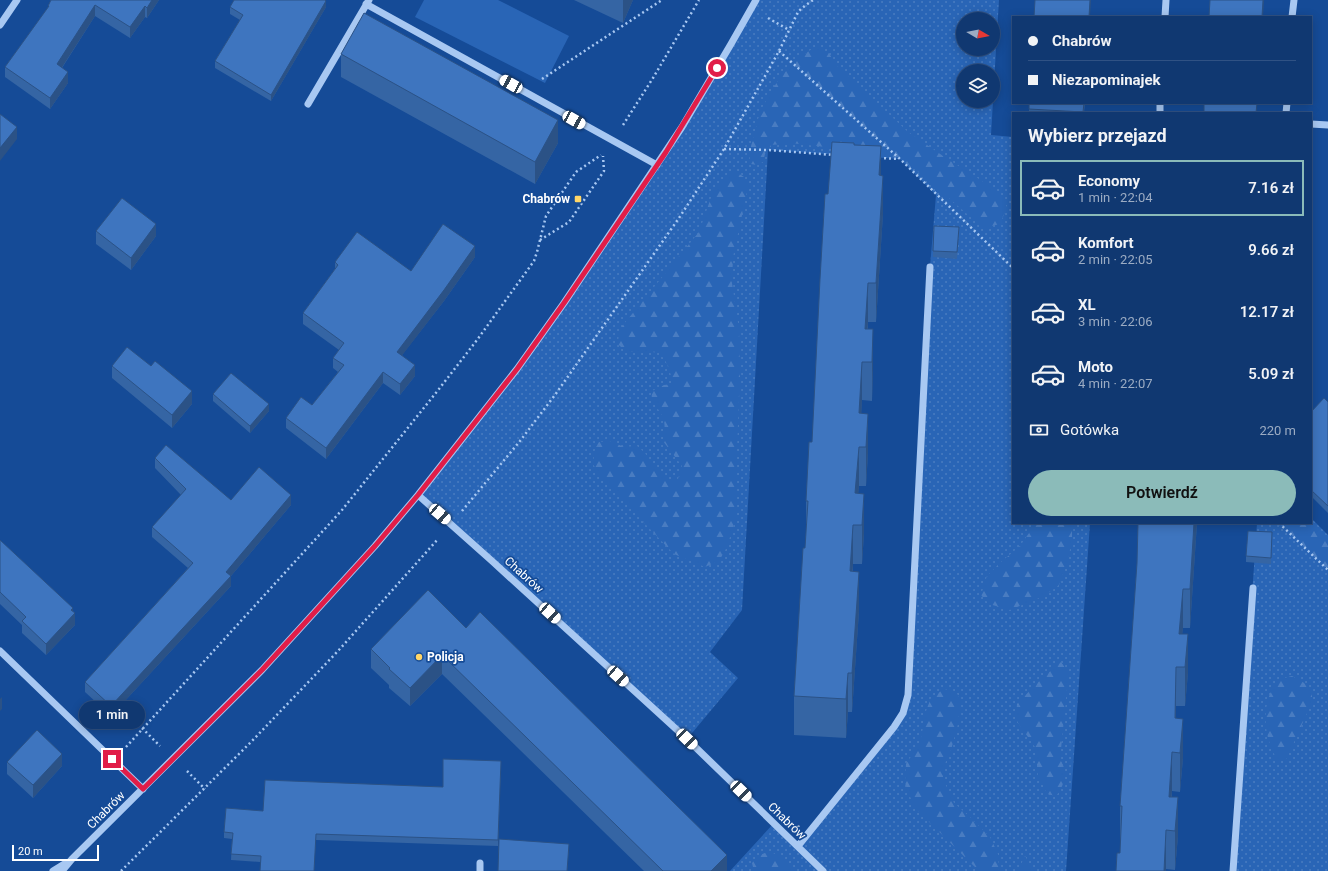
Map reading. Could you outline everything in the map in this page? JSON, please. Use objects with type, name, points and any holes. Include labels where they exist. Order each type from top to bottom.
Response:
[{"type":"street","points":[[0,25],[17,0]]},
{"type":"street","name":"Chabrów","points":[[62,871],[72,859],[262,670],[375,546],[418,495],[517,369],[564,303],[657,165],[724,57],[756,0]]},
{"type":"street","points":[[1165,16],[1166,0]]},
{"type":"street","points":[[1292,16],[1294,0]]},
{"type":"street","points":[[308,104],[368,2],[524,92],[657,165]]},
{"type":"street","points":[[1312,124],[1328,125]]},
{"type":"street","points":[[798,846],[894,727],[903,713],[908,695],[930,267]]},
{"type":"street","name":"Chabrów","points":[[418,495],[687,739],[823,871]]},
{"type":"street","points":[[1233,871],[1253,588]]},
{"type":"street","points":[[0,651],[143,789]]},
{"type":"street","name":"Chabrów","points":[[53,871],[72,859]]},
{"type":"street","points":[[480,863],[480,871]]},
{"type":"path","points":[[524,92],[662,0]]},
{"type":"path","points":[[627,118],[653,78],[698,0]]},
{"type":"path","points":[[806,4],[807,0]]},
{"type":"path","points":[[121,871],[205,789],[387,597],[451,524],[520,441],[555,395],[680,218],[724,149],[779,51],[798,12],[806,4],[813,0]]},
{"type":"path","points":[[779,51],[900,159],[1012,267]]},
{"type":"path","points":[[724,149],[768,150],[837,155]]},
{"type":"path","points":[[114,761],[142,728],[269,592],[356,494],[439,390],[534,261],[546,216],[576,172],[603,154],[604,171],[569,222],[540,241]]},
{"type":"path","points":[[876,158],[900,159]]},
{"type":"path","points":[[1280,524],[1328,570]]},
{"type":"green space","points":[[424,0],[498,0],[569,36],[545,83],[415,17]]},
{"type":"green space","points":[[756,0],[999,0],[998,12],[956,12],[956,56],[996,56],[995,64],[956,64],[956,108],[993,108],[991,135],[1012,137],[1012,524],[1090,524],[1066,871],[730,871],[774,823],[798,846],[894,727],[908,695],[930,267],[936,195],[900,159],[768,150],[742,610],[710,652],[738,678],[687,739],[418,495],[517,369],[657,165]]},
{"type":"green space","points":[[817,48],[829,53],[835,64],[908,132],[993,188],[1002,198],[1007,207],[1000,224],[983,228],[934,185],[900,159],[834,148],[791,143],[771,145],[765,154],[763,162],[757,165],[751,164],[749,154],[763,106],[780,77],[800,57],[812,49]]},
{"type":"green space","points":[[735,171],[744,177],[748,187],[733,257],[732,283],[739,329],[740,376],[735,520],[727,547],[719,561],[705,567],[674,554],[602,479],[593,464],[595,449],[599,442],[610,441],[624,447],[637,446],[645,453],[654,468],[672,481],[678,479],[682,466],[663,441],[664,421],[662,415],[653,402],[651,395],[652,391],[664,385],[674,384],[667,364],[660,353],[644,351],[626,352],[618,344],[619,330],[699,232],[713,192]]},
{"type":"green space","points":[[1312,519],[1328,535],[1328,871],[1233,871],[1257,524],[1312,524]]},
{"type":"green space","points":[[1312,521],[1328,538],[1328,570],[1280,524],[1312,524]]},
{"type":"green space","points":[[1035,524],[1072,525],[1072,541],[1067,563],[1059,585],[1044,596],[1010,610],[989,604],[981,595],[987,576],[1020,546]]},
{"type":"green space","points":[[1061,662],[1067,670],[1067,689],[1060,759],[1065,773],[1062,787],[1056,796],[1047,794],[1038,775],[1035,747],[1016,720],[1017,704],[1042,678]]},
{"type":"green space","points":[[1292,676],[1306,684],[1312,691],[1312,702],[1286,760],[1276,759],[1267,734],[1266,709],[1271,692],[1275,686],[1281,679]]},
{"type":"green space","points":[[944,689],[954,691],[959,696],[959,720],[951,750],[944,766],[943,779],[954,803],[990,837],[998,854],[999,871],[979,871],[914,807],[905,783],[906,764],[920,743],[926,711],[931,698]]},
{"type":"green space","points":[[769,851],[781,857],[793,871],[754,871],[752,863],[758,856]]},
{"type":"green space","points":[[1024,854],[1033,871],[1020,871]]},
{"type":"building","points":[[51,0],[152,0],[147,8],[145,6],[130,27],[95,5],[57,64],[68,72],[50,98],[5,67],[49,6]]},
{"type":"building","points":[[234,0],[326,1],[271,95],[215,61],[243,15],[230,7]]},
{"type":"building","points":[[1035,0],[1090,0],[1089,16],[1034,16]]},
{"type":"building","points":[[1210,0],[1263,0],[1262,16],[1209,16]]},
{"type":"building","points":[[364,13],[558,120],[535,162],[341,54]]},
{"type":"building","points":[[1029,104],[1084,104],[1083,112],[1029,109]]},
{"type":"building","points":[[1204,104],[1257,104],[1256,112],[1204,112]]},
{"type":"building","points":[[0,114],[17,127],[0,148]]},
{"type":"building","points":[[832,142],[854,143],[854,145],[881,146],[879,175],[883,176],[876,283],[868,283],[865,329],[873,329],[872,362],[862,362],[859,413],[868,414],[866,447],[859,447],[855,493],[864,494],[862,525],[853,525],[850,571],[859,572],[852,673],[848,673],[846,699],[794,696],[803,548],[805,548],[808,501],[806,501],[809,442],[812,442],[825,194],[828,194]]},
{"type":"building","points":[[122,198],[156,224],[131,258],[96,231]]},
{"type":"building","points":[[443,224],[475,246],[397,352],[415,365],[400,384],[383,372],[326,448],[286,418],[301,397],[312,405],[344,365],[333,358],[344,343],[303,313],[338,265],[335,262],[357,232],[411,271]]},
{"type":"building","points":[[934,226],[959,227],[957,252],[933,251]]},
{"type":"building","points":[[127,347],[151,366],[155,361],[192,391],[172,415],[112,366]]},
{"type":"building","points":[[231,373],[269,404],[250,426],[213,394]]},
{"type":"building","points":[[1324,398],[1328,402],[1328,506],[1312,491],[1312,411]]},
{"type":"building","points":[[166,445],[231,500],[259,467],[291,495],[226,572],[231,576],[111,706],[85,682],[193,563],[152,527],[186,489],[155,458]]},
{"type":"building","points":[[1138,524],[1194,524],[1190,589],[1183,589],[1179,634],[1188,634],[1185,667],[1176,667],[1175,718],[1183,719],[1180,753],[1172,752],[1169,797],[1178,797],[1175,831],[1166,830],[1164,871],[1116,871],[1117,853],[1120,853],[1122,806],[1120,806],[1137,563]]},
{"type":"building","points":[[1248,531],[1272,532],[1271,558],[1246,556]]},
{"type":"building","points":[[0,540],[73,608],[71,610],[75,613],[46,644],[22,621],[26,617],[0,592]]},
{"type":"building","points":[[428,590],[466,628],[480,612],[727,855],[711,871],[663,871],[442,655],[410,688],[389,669],[390,668],[371,649]]},
{"type":"building","points":[[37,730],[62,754],[33,785],[7,762]]},
{"type":"building","points":[[443,759],[501,761],[498,840],[316,834],[314,871],[260,871],[261,856],[231,854],[233,833],[224,832],[226,808],[263,811],[265,780],[443,787]]},
{"type":"building","points":[[499,839],[569,844],[567,871],[498,871]]},
{"type":"place","name":"Chabrów","points":[[578,199]]},
{"type":"place","name":"Policja","points":[[419,657]]},
{"type":"route","points":[[112,759],[143,789],[262,670],[375,546],[418,495],[517,369],[619,223],[682,127],[717,68]]}]
